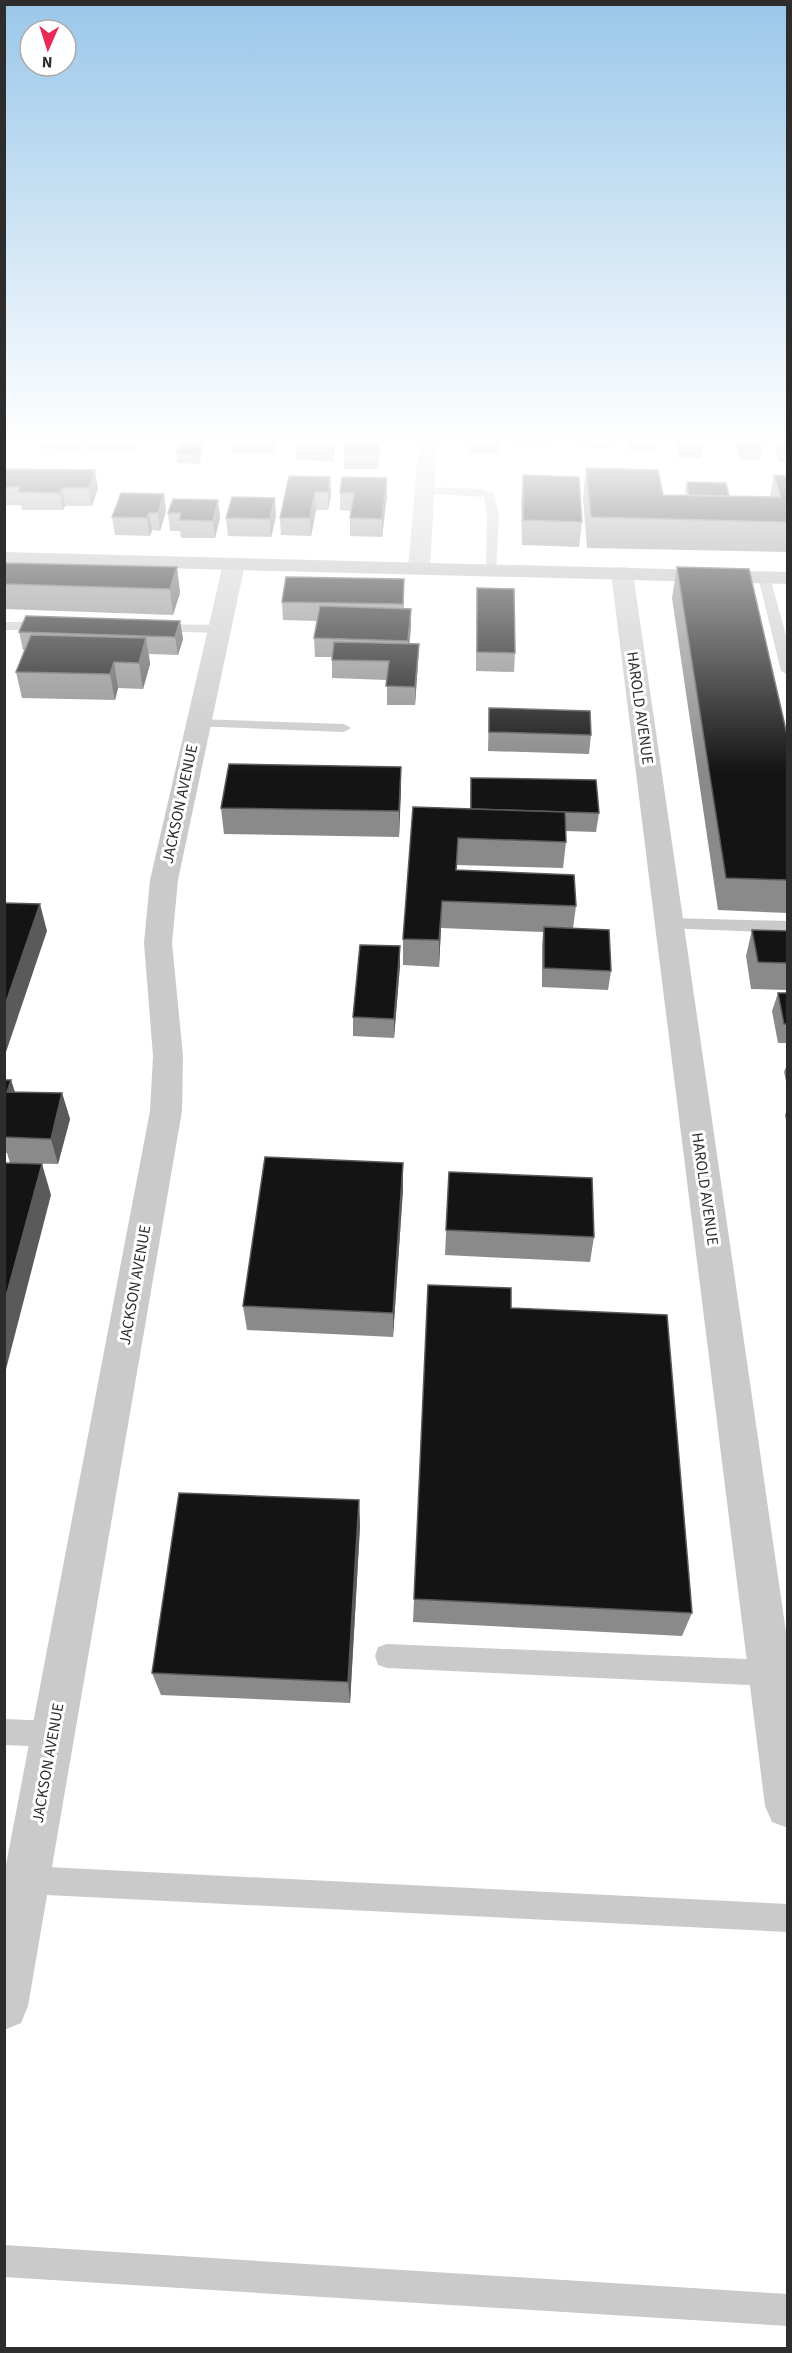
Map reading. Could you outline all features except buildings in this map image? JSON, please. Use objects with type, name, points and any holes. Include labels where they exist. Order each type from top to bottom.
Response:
[{"type":"street","points":[[419,567],[420,552]]},
{"type":"street","points":[[4,558],[788,578]]},
{"type":"street","name":"JACKSON AVENUE","points":[[4,2006],[166,1111],[168,1056],[158,943],[164,880],[234,564]]},
{"type":"street","name":"HAROLD AVENUE","points":[[622,573],[777,1692],[788,1806]]},
{"type":"lane","points":[[492,552],[492,569]]},
{"type":"lane","points":[[764,578],[788,671]]},
{"type":"lane","points":[[4,626],[64,627]]},
{"type":"lane","points":[[147,628],[218,629]]},
{"type":"lane","points":[[198,723],[344,728]]},
{"type":"lane","points":[[670,924],[788,927]]},
{"type":"lane","points":[[387,1656],[777,1692]]},
{"type":"lane","points":[[4,1732],[53,1734]]},
{"type":"lane","points":[[27,1880],[788,1918]]},
{"type":"lane","points":[[4,2261],[788,2310]]}]
